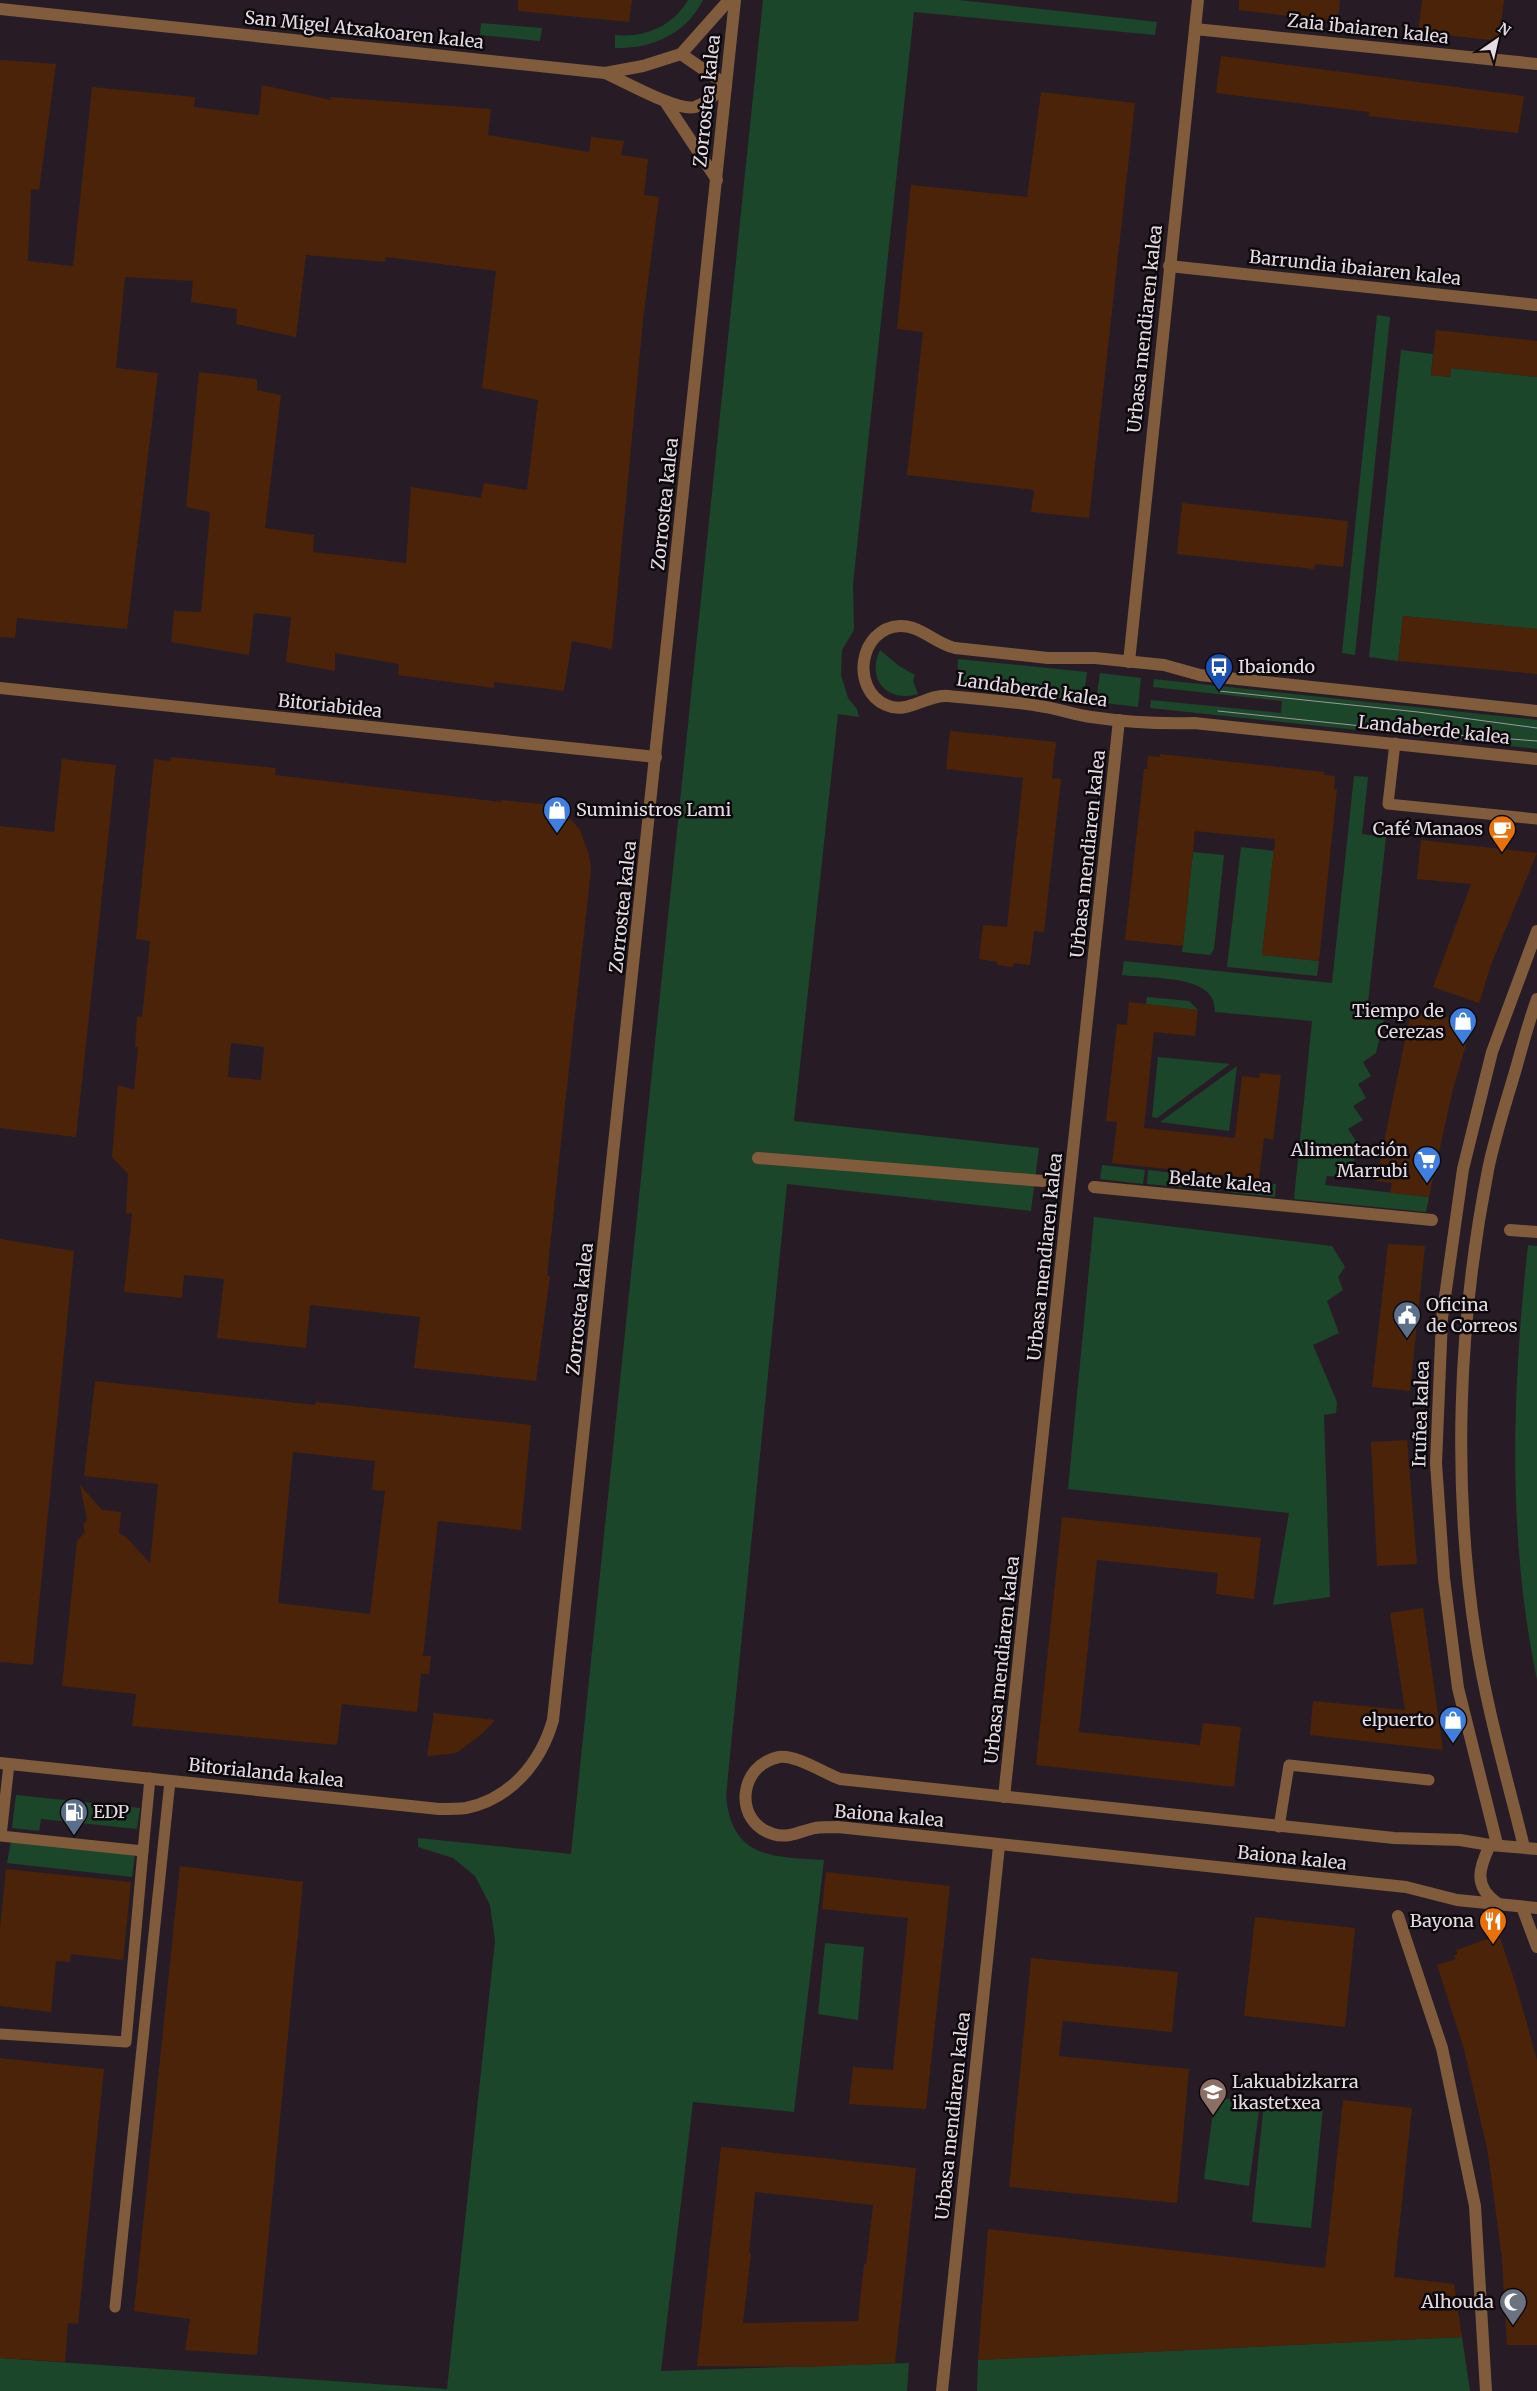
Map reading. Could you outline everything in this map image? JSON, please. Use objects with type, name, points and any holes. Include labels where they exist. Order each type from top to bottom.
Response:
[{"type":"street","points":[[726,85],[681,54],[729,0]]},
{"type":"street","name":"Zorrostea kalea","points":[[521,1778],[537,1759],[548,1738],[554,1720],[735,0]]},
{"type":"street","name":"Urbasa mendiaren kalea","points":[[1129,662],[1198,0]]},
{"type":"street","name":"San Migel Atxakoaren kalea","points":[[0,9],[605,73],[643,66],[681,54]]},
{"type":"street","name":"Zaia ibaiaren kalea","points":[[1195,29],[1537,64]]},
{"type":"street","name":"San Migel Atxakoaren kalea","points":[[605,73],[666,103],[693,108],[708,100],[726,85]]},
{"type":"street","points":[[666,103],[717,180]]},
{"type":"street","name":"Barrundia ibaiaren kalea","points":[[1169,266],[1537,305]]},
{"type":"street","name":"Landaberde kalea","points":[[1537,711],[1200,674],[1164,665],[1095,658],[1048,658],[955,648],[943,646],[924,633],[904,626],[897,626],[881,634],[869,645],[864,655],[863,668],[868,688],[880,701],[894,707],[907,707],[928,699],[946,696],[1041,706],[1090,717],[1158,724],[1194,722],[1537,759]]},
{"type":"street","name":"Bitoriabidea","points":[[0,688],[656,757]]},
{"type":"street","name":"Urbasa mendiaren kalea","points":[[1004,1797],[1119,720]]},
{"type":"street","name":"Iruñea kalea","points":[[1494,1845],[1458,1688],[1444,1578],[1436,1463],[1442,1318],[1463,1168],[1489,1062],[1537,931]]},
{"type":"street","points":[[1524,1847],[1496,1746],[1476,1642],[1464,1543],[1461,1441],[1472,1273],[1478,1226],[1488,1168],[1537,999]]},
{"type":"street","points":[[758,1158],[1043,1181]]},
{"type":"street","name":"Belate kalea","points":[[1094,1187],[1432,1220]]},
{"type":"street","points":[[1510,1230],[1537,1232]]},
{"type":"street","name":"Baiona kalea","points":[[1537,1849],[1460,1840],[1410,1840],[1280,1827],[840,1779],[798,1759],[780,1756],[762,1763],[752,1773],[745,1788],[746,1808],[750,1816],[761,1829],[775,1835],[787,1836],[816,1828],[838,1827],[999,1846],[1406,1887],[1457,1900],[1537,1908]]},
{"type":"street","name":"Bitorialanda kalea","points":[[5,1763],[439,1809],[466,1808],[498,1796],[521,1778]]},
{"type":"street","points":[[1494,1845],[1481,1864],[1480,1878],[1482,1888],[1497,1903]]},
{"type":"street","name":"Urbasa mendiaren kalea","points":[[942,2391],[999,1846]]},
{"type":"street","points":[[1522,1907],[1537,1947]]},
{"type":"street","points":[[1398,1916],[1442,2048],[1475,2206],[1486,2391]]},
{"type":"lane","points":[[1395,743],[1388,804],[1537,819]]},
{"type":"lane","points":[[5,1763],[0,1840],[143,1850]]},
{"type":"lane","points":[[1280,1827],[1289,1765],[1429,1780]]},
{"type":"lane","points":[[0,2034],[126,2042],[150,1778]]},
{"type":"lane","points":[[115,2307],[170,1781]]},
{"type":"green space","points":[[688,0],[703,0],[696,12],[677,30],[666,37],[642,46],[615,48],[615,35],[637,34],[657,28],[674,17]]},
{"type":"green space","points":[[763,0],[959,0],[1157,22],[1155,35],[914,12],[853,584],[854,630],[842,650],[841,675],[848,698],[857,709],[859,717],[838,714],[794,1121],[1039,1148],[1031,1211],[787,1184],[726,1796],[730,1817],[737,1832],[746,1843],[772,1855],[824,1860],[794,2112],[693,2102],[661,2371],[909,2363],[907,2391],[0,2391],[0,2358],[447,2389],[495,1941],[490,1905],[475,1876],[453,1858],[418,1847],[418,1838],[571,1854]]},
{"type":"green space","points":[[481,23],[542,28],[540,41],[480,35]]},
{"type":"green space","points":[[1377,315],[1390,317],[1355,655],[1342,653]]},
{"type":"green space","points":[[1401,350],[1433,354],[1431,375],[1450,377],[1451,368],[1537,377],[1537,629],[1403,616],[1398,661],[1369,657]]},
{"type":"green space","points":[[880,650],[899,666],[915,675],[913,681],[918,694],[897,695],[889,692],[882,686],[876,670],[876,661]]},
{"type":"green space","points":[[958,659],[1087,672],[1083,701],[957,687]]},
{"type":"green space","points":[[1100,673],[1141,678],[1138,707],[1096,702]]},
{"type":"green space","points":[[1154,679],[1537,720],[1537,749],[1150,708],[1151,700],[1281,713],[1282,701],[1153,687]]},
{"type":"green space","points":[[1354,776],[1368,777],[1362,834],[1386,837],[1368,1003],[1400,1009],[1397,1021],[1384,1019],[1376,1053],[1363,1062],[1371,1076],[1358,1084],[1366,1098],[1353,1106],[1363,1120],[1348,1129],[1358,1144],[1350,1178],[1327,1176],[1325,1185],[1429,1197],[1426,1212],[1294,1199],[1312,1021],[1215,1012],[1211,996],[1202,988],[1192,984],[1168,979],[1122,975],[1124,961],[1332,983]]},
{"type":"green space","points":[[1241,847],[1274,851],[1262,955],[1319,961],[1317,976],[1227,967]]},
{"type":"green space","points":[[1193,852],[1224,855],[1214,949],[1210,955],[1182,952]]},
{"type":"green space","points":[[1147,997],[1189,1001],[1198,1010],[1146,1004]]},
{"type":"green space","points":[[1158,1057],[1230,1064],[1157,1118],[1152,1117]]},
{"type":"green space","points":[[1237,1066],[1229,1131],[1160,1122]]},
{"type":"green space","points":[[1102,1165],[1145,1170],[1143,1184],[1100,1179]]},
{"type":"green space","points":[[1148,1170],[1191,1175],[1190,1188],[1147,1184]]},
{"type":"green space","points":[[1197,1175],[1223,1178],[1221,1191],[1195,1189]]},
{"type":"green space","points":[[1229,1178],[1276,1184],[1275,1197],[1227,1192]]},
{"type":"green space","points":[[1094,1217],[1332,1246],[1345,1267],[1338,1277],[1343,1290],[1327,1301],[1339,1333],[1313,1345],[1337,1402],[1336,1413],[1324,1415],[1330,1597],[1273,1605],[1289,1513],[1068,1489]]},
{"type":"green space","points":[[1528,1245],[1537,1246],[1537,1680],[1527,1626],[1521,1572],[1515,1463],[1518,1354]]},
{"type":"green space","points":[[16,1795],[140,1808],[137,1829],[41,1819],[39,1831],[12,1828]]},
{"type":"green space","points":[[11,1841],[135,1854],[132,1877],[7,1863]]},
{"type":"green space","points":[[825,1943],[864,1947],[858,2020],[818,2014]]},
{"type":"green space","points":[[1215,2097],[1260,2103],[1249,2186],[1204,2179]]},
{"type":"green space","points":[[1264,2102],[1323,2108],[1311,2228],[1252,2222]]},
{"type":"green space","points":[[1462,2337],[1470,2391],[977,2391],[978,2360]]},
{"type":"building","points":[[518,0],[632,0],[629,22],[518,11]]},
{"type":"building","points":[[1239,0],[1340,0],[1338,22],[1239,10]]},
{"type":"building","points":[[1422,0],[1504,0],[1499,41],[1418,32]]},
{"type":"building","points":[[1221,56],[1524,96],[1518,133],[1368,116],[1369,112],[1216,93]]},
{"type":"building","points":[[0,60],[56,64],[39,190],[31,189],[28,261],[73,266],[92,87],[195,97],[194,107],[259,115],[262,85],[331,100],[331,97],[491,109],[488,135],[589,152],[591,137],[624,141],[621,155],[648,159],[644,195],[659,197],[643,320],[612,649],[572,641],[564,691],[494,682],[494,688],[398,675],[399,664],[335,653],[335,671],[286,662],[291,617],[254,613],[249,655],[171,642],[174,611],[201,612],[210,512],[186,507],[199,372],[257,379],[257,390],[281,395],[265,528],[314,535],[313,552],[406,563],[411,487],[481,498],[484,483],[527,490],[538,400],[482,388],[496,271],[386,257],[385,262],[306,255],[296,337],[236,324],[237,309],[191,302],[193,281],[125,277],[116,368],[158,373],[127,629],[17,618],[15,638],[0,637]]},
{"type":"building","points":[[1041,92],[1135,103],[1089,518],[1031,512],[1034,490],[907,475],[923,332],[897,329],[911,185],[1027,197]]},
{"type":"building","points":[[1436,330],[1537,341],[1537,377],[1451,368],[1450,377],[1431,375]]},
{"type":"building","points":[[1182,503],[1348,521],[1343,567],[1315,564],[1314,569],[1177,554]]},
{"type":"building","points":[[1403,616],[1537,629],[1537,674],[1398,661]]},
{"type":"building","points":[[950,731],[1056,742],[1052,778],[1061,779],[1044,932],[1034,931],[1030,965],[1014,963],[1013,967],[997,965],[997,962],[979,959],[983,925],[1007,927],[1023,778],[946,769]]},
{"type":"building","points":[[1160,754],[1324,772],[1324,775],[1335,776],[1334,789],[1337,789],[1319,961],[1262,955],[1275,839],[1195,831],[1183,946],[1125,940],[1144,769],[1147,769],[1148,756],[1160,757]]},
{"type":"building","points":[[171,757],[276,768],[275,775],[501,802],[501,800],[551,805],[567,815],[580,830],[589,855],[591,870],[547,1276],[550,1276],[536,1381],[414,1368],[420,1317],[310,1305],[306,1348],[217,1338],[224,1279],[184,1275],[182,1298],[124,1292],[132,1214],[126,1213],[128,1174],[112,1157],[118,1085],[134,1090],[138,1047],[135,1047],[137,1016],[142,1017],[150,941],[136,939],[154,759],[170,761]],"holes":[[[231,1043],[264,1047],[261,1080],[228,1077]]]},
{"type":"building","points":[[62,759],[116,765],[76,1137],[0,1128],[0,826],[54,832]]},
{"type":"building","points":[[1421,840],[1537,853],[1492,962],[1479,1003],[1433,987],[1471,884],[1417,879]]},
{"type":"building","points":[[1129,1002],[1198,1010],[1195,1036],[1154,1032],[1144,1128],[1235,1138],[1242,1076],[1259,1078],[1260,1073],[1281,1075],[1273,1140],[1264,1138],[1259,1179],[1112,1163],[1117,1122],[1106,1121],[1117,1024],[1127,1025]]},
{"type":"building","points":[[1411,1011],[1473,1021],[1453,1089],[1429,1197],[1390,1193],[1392,1183],[1376,1181]]},
{"type":"building","points":[[0,1239],[74,1251],[33,1665],[0,1662]]},
{"type":"building","points":[[1388,1244],[1425,1246],[1410,1391],[1372,1387]]},
{"type":"building","points":[[95,1381],[315,1405],[316,1402],[531,1425],[521,1530],[438,1521],[423,1656],[431,1656],[429,1674],[421,1674],[417,1712],[342,1704],[337,1745],[132,1726],[136,1694],[62,1686],[77,1541],[85,1532],[83,1525],[87,1520],[80,1485],[102,1510],[121,1512],[119,1533],[126,1537],[150,1563],[158,1484],[84,1476]],"holes":[[[293,1452],[375,1461],[372,1490],[385,1491],[370,1614],[278,1603]]]},
{"type":"building","points":[[1407,1440],[1417,1564],[1377,1566],[1371,1442]]},
{"type":"building","points":[[1062,1517],[1261,1538],[1254,1599],[1216,1594],[1218,1573],[1097,1560],[1079,1732],[1200,1745],[1203,1723],[1241,1727],[1234,1787],[1036,1765]]},
{"type":"building","points":[[1423,1608],[1443,1750],[1310,1735],[1313,1701],[1405,1710],[1390,1613]]},
{"type":"building","points":[[434,1713],[495,1720],[483,1733],[458,1752],[427,1756]]},
{"type":"building","points":[[180,1866],[303,1882],[257,2355],[185,2350],[190,2319],[134,2311]]},
{"type":"building","points":[[6,1869],[131,1882],[123,1960],[71,1954],[70,1962],[56,1961],[51,2012],[0,2006],[0,1929]]},
{"type":"building","points":[[826,1872],[950,1886],[926,2109],[849,2104],[853,2067],[893,2070],[908,1918],[822,1909]]},
{"type":"building","points":[[1255,1917],[1355,1928],[1345,2027],[1244,2016]]},
{"type":"building","points":[[1499,1935],[1516,1985],[1537,2060],[1537,2345],[1507,2345],[1502,2259],[1488,2153],[1464,2049],[1437,1965],[1456,1959],[1454,1955],[1458,1954],[1456,1950]]},
{"type":"building","points":[[1031,1958],[1178,1972],[1172,2032],[1063,2021],[1059,2056],[1189,2069],[1177,2203],[1009,2187]]},
{"type":"building","points":[[0,2058],[104,2069],[78,2324],[68,2323],[65,2362],[0,2358]]},
{"type":"building","points":[[1343,2100],[1412,2108],[1394,2277],[1454,2284],[1462,2337],[978,2360],[988,2229],[1325,2268]]},
{"type":"building","points":[[721,2147],[916,2168],[895,2363],[813,2367],[697,2366]],"holes":[[[755,2192],[873,2205],[858,2321],[743,2323],[751,2253],[749,2253]]]},
{"type":"tram line","points":[[1219,691],[1418,712],[1537,728]]},
{"type":"tram line","points":[[1218,711],[1419,732],[1537,741]]},
{"type":"place","name":"Ibaiondo","points":[[1219,691]]},
{"type":"place","name":"Suministros Lami","points":[[557,834]]},
{"type":"place","name":"Café Manaos","points":[[1502,853]]},
{"type":"place","name":"Tiempo de Cerezas","points":[[1463,1045]]},
{"type":"place","name":"Alimentación Marrubi","points":[[1427,1184]]},
{"type":"place","name":"Oficina de Correos","points":[[1407,1339]]},
{"type":"place","name":"elpuerto","points":[[1453,1744]]},
{"type":"place","name":"EDP","points":[[74,1836]]},
{"type":"place","name":"Bayona","points":[[1493,1945]]},
{"type":"place","name":"Lakuabizkarra ikastetxea","points":[[1213,2116]]},
{"type":"place","name":"Alhouda","points":[[1513,2326]]}]
